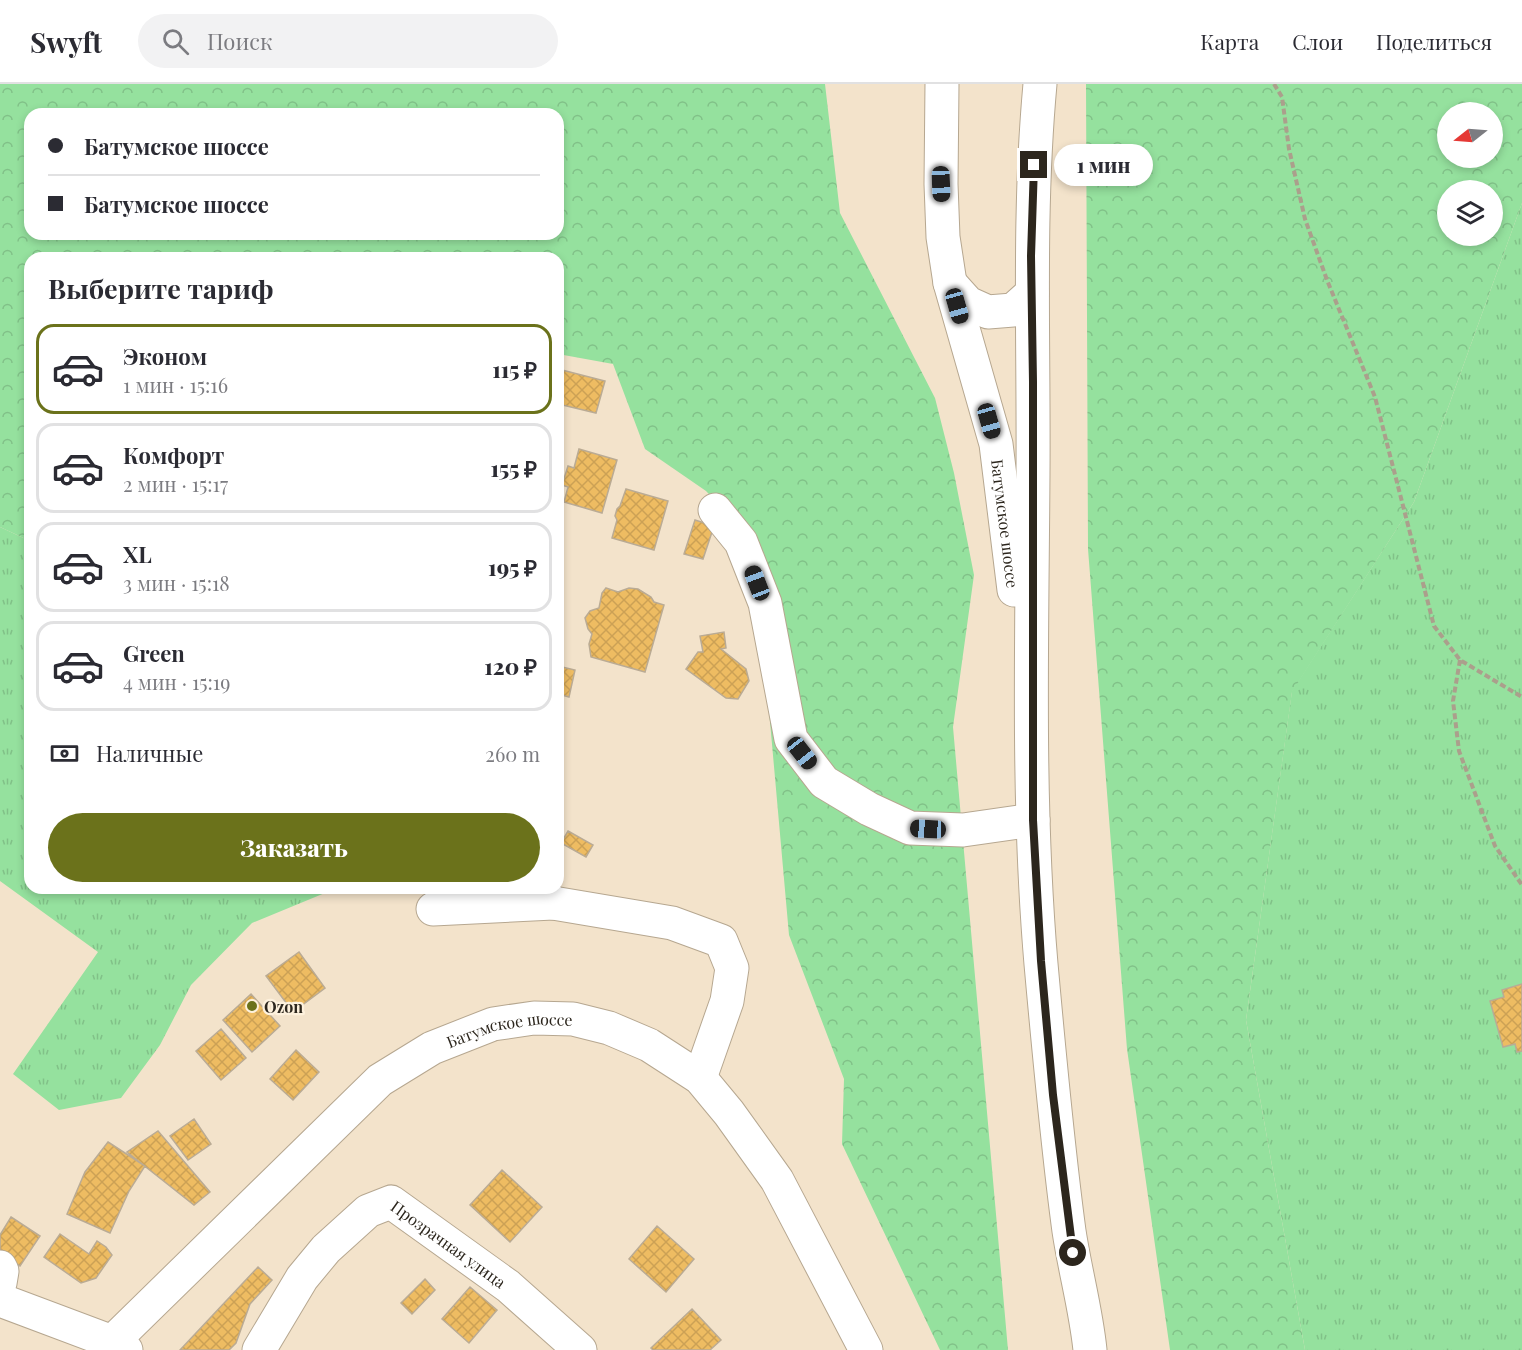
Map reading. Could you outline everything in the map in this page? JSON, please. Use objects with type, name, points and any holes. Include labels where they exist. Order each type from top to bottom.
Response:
[{"type":"main road","name":"Батумское шоссе","points":[[942,84],[943,237],[950,283],[996,444],[1013,572],[1032,752]]},
{"type":"main road","name":"Батумское шоссе","points":[[1040,84],[1034,143],[1032,292],[1033,820],[1041,961],[1053,1095],[1069,1232],[1090,1350]]},
{"type":"main road","points":[[950,283],[968,303],[988,312],[1013,310],[1032,292]]},
{"type":"main road","points":[[715,510],[741,542],[765,603],[791,740],[824,782],[869,809],[910,828],[963,830],[1033,820]]},
{"type":"main road","points":[[433,909],[545,896],[672,923],[721,941],[732,968],[727,1001],[700,1078]]},
{"type":"main road","name":"Батумское шоссе","points":[[114,1347],[381,1080],[432,1048],[493,1024],[534,1018],[573,1018],[609,1028],[649,1046],[700,1078],[729,1113],[777,1180],[866,1350]]},
{"type":"main road","name":"Прозрачная улица","points":[[259,1350],[303,1278],[326,1249],[368,1211],[391,1202],[508,1286],[579,1350]]},
{"type":"main road","points":[[0,1267],[2,1271],[0,1283]]},
{"type":"main road","points":[[0,1300],[114,1347]]},
{"type":"path","points":[[1274,84],[1282,97],[1289,149],[1305,219],[1327,280],[1376,397],[1434,626],[1460,660],[1522,697]]},
{"type":"path","points":[[1460,660],[1453,701],[1459,751],[1495,846],[1522,885]]},
{"type":"green space","points":[[0,84],[825,84],[840,213],[935,398],[954,473],[974,575],[953,727],[1008,1350],[940,1350],[842,1144],[844,1079],[789,935],[754,542],[706,491],[645,449],[613,364],[564,355],[564,252],[24,252],[24,538],[0,527]]},
{"type":"green space","points":[[1086,84],[1522,84],[1522,203],[1414,502],[1292,692],[1246,1020],[1305,1350],[1170,1350],[1127,1049],[1088,549]]},
{"type":"green space","points":[[1522,203],[1522,1350],[1305,1350],[1246,1020],[1292,691],[1414,502]]},
{"type":"green space","points":[[0,527],[24,538],[24,894],[322,894],[252,923],[191,985],[160,1045],[121,1098],[59,1110],[13,1074],[98,952],[0,881]]},
{"type":"building","points":[[564,371],[605,381],[596,413],[564,405]]},
{"type":"building","points":[[579,449],[617,460],[602,513],[564,502],[568,487],[564,486],[564,479],[568,466],[574,468]]},
{"type":"building","points":[[626,489],[668,501],[654,550],[612,538],[617,520],[615,516],[617,509]]},
{"type":"building","points":[[695,520],[714,526],[703,559],[684,554]]},
{"type":"building","points":[[606,588],[618,592],[629,588],[638,589],[651,597],[654,602],[664,605],[645,672],[591,657],[589,644],[592,634],[585,618],[590,611],[599,608],[602,593]]},
{"type":"building","points":[[724,632],[726,648],[721,649],[746,669],[749,681],[738,699],[726,698],[686,669],[698,652],[703,652],[700,636]]},
{"type":"building","points":[[564,667],[575,670],[569,697],[564,696]]},
{"type":"building","points":[[568,831],[593,845],[586,857],[564,845],[564,838]]},
{"type":"building","points":[[299,952],[325,988],[293,1012],[266,976]]},
{"type":"building","points":[[1522,984],[1522,1051],[1517,1052],[1515,1044],[1503,1047],[1490,1001],[1504,997],[1502,990]]},
{"type":"building","points":[[251,994],[280,1026],[252,1052],[223,1020]]},
{"type":"building","points":[[221,1029],[246,1058],[221,1080],[196,1051]]},
{"type":"building","points":[[296,1050],[319,1072],[293,1100],[270,1079]]},
{"type":"building","points":[[194,1119],[211,1144],[188,1160],[170,1136]]},
{"type":"building","points":[[158,1131],[210,1192],[194,1205],[127,1152]]},
{"type":"building","points":[[108,1142],[145,1166],[129,1191],[110,1233],[67,1214],[85,1172]]},
{"type":"building","points":[[502,1170],[542,1207],[510,1242],[470,1205]]},
{"type":"building","points":[[11,1217],[40,1236],[20,1266],[0,1254],[0,1235]]},
{"type":"building","points":[[657,1226],[694,1259],[666,1292],[629,1259]]},
{"type":"building","points":[[60,1234],[89,1254],[97,1241],[106,1247],[112,1255],[96,1278],[81,1283],[44,1257]]},
{"type":"building","points":[[258,1267],[272,1280],[250,1304],[236,1343],[229,1350],[180,1350]]},
{"type":"building","points":[[425,1279],[435,1290],[412,1314],[401,1303]]},
{"type":"building","points":[[470,1287],[497,1310],[469,1343],[442,1319]]},
{"type":"building","points":[[692,1309],[721,1340],[710,1350],[653,1350],[651,1348]]},
{"type":"place","name":"Ozon","points":[[252,1006]]},
{"type":"route","points":[[1034,165],[1031,256],[1033,820],[1041,961],[1053,1095],[1073,1253]]}]
